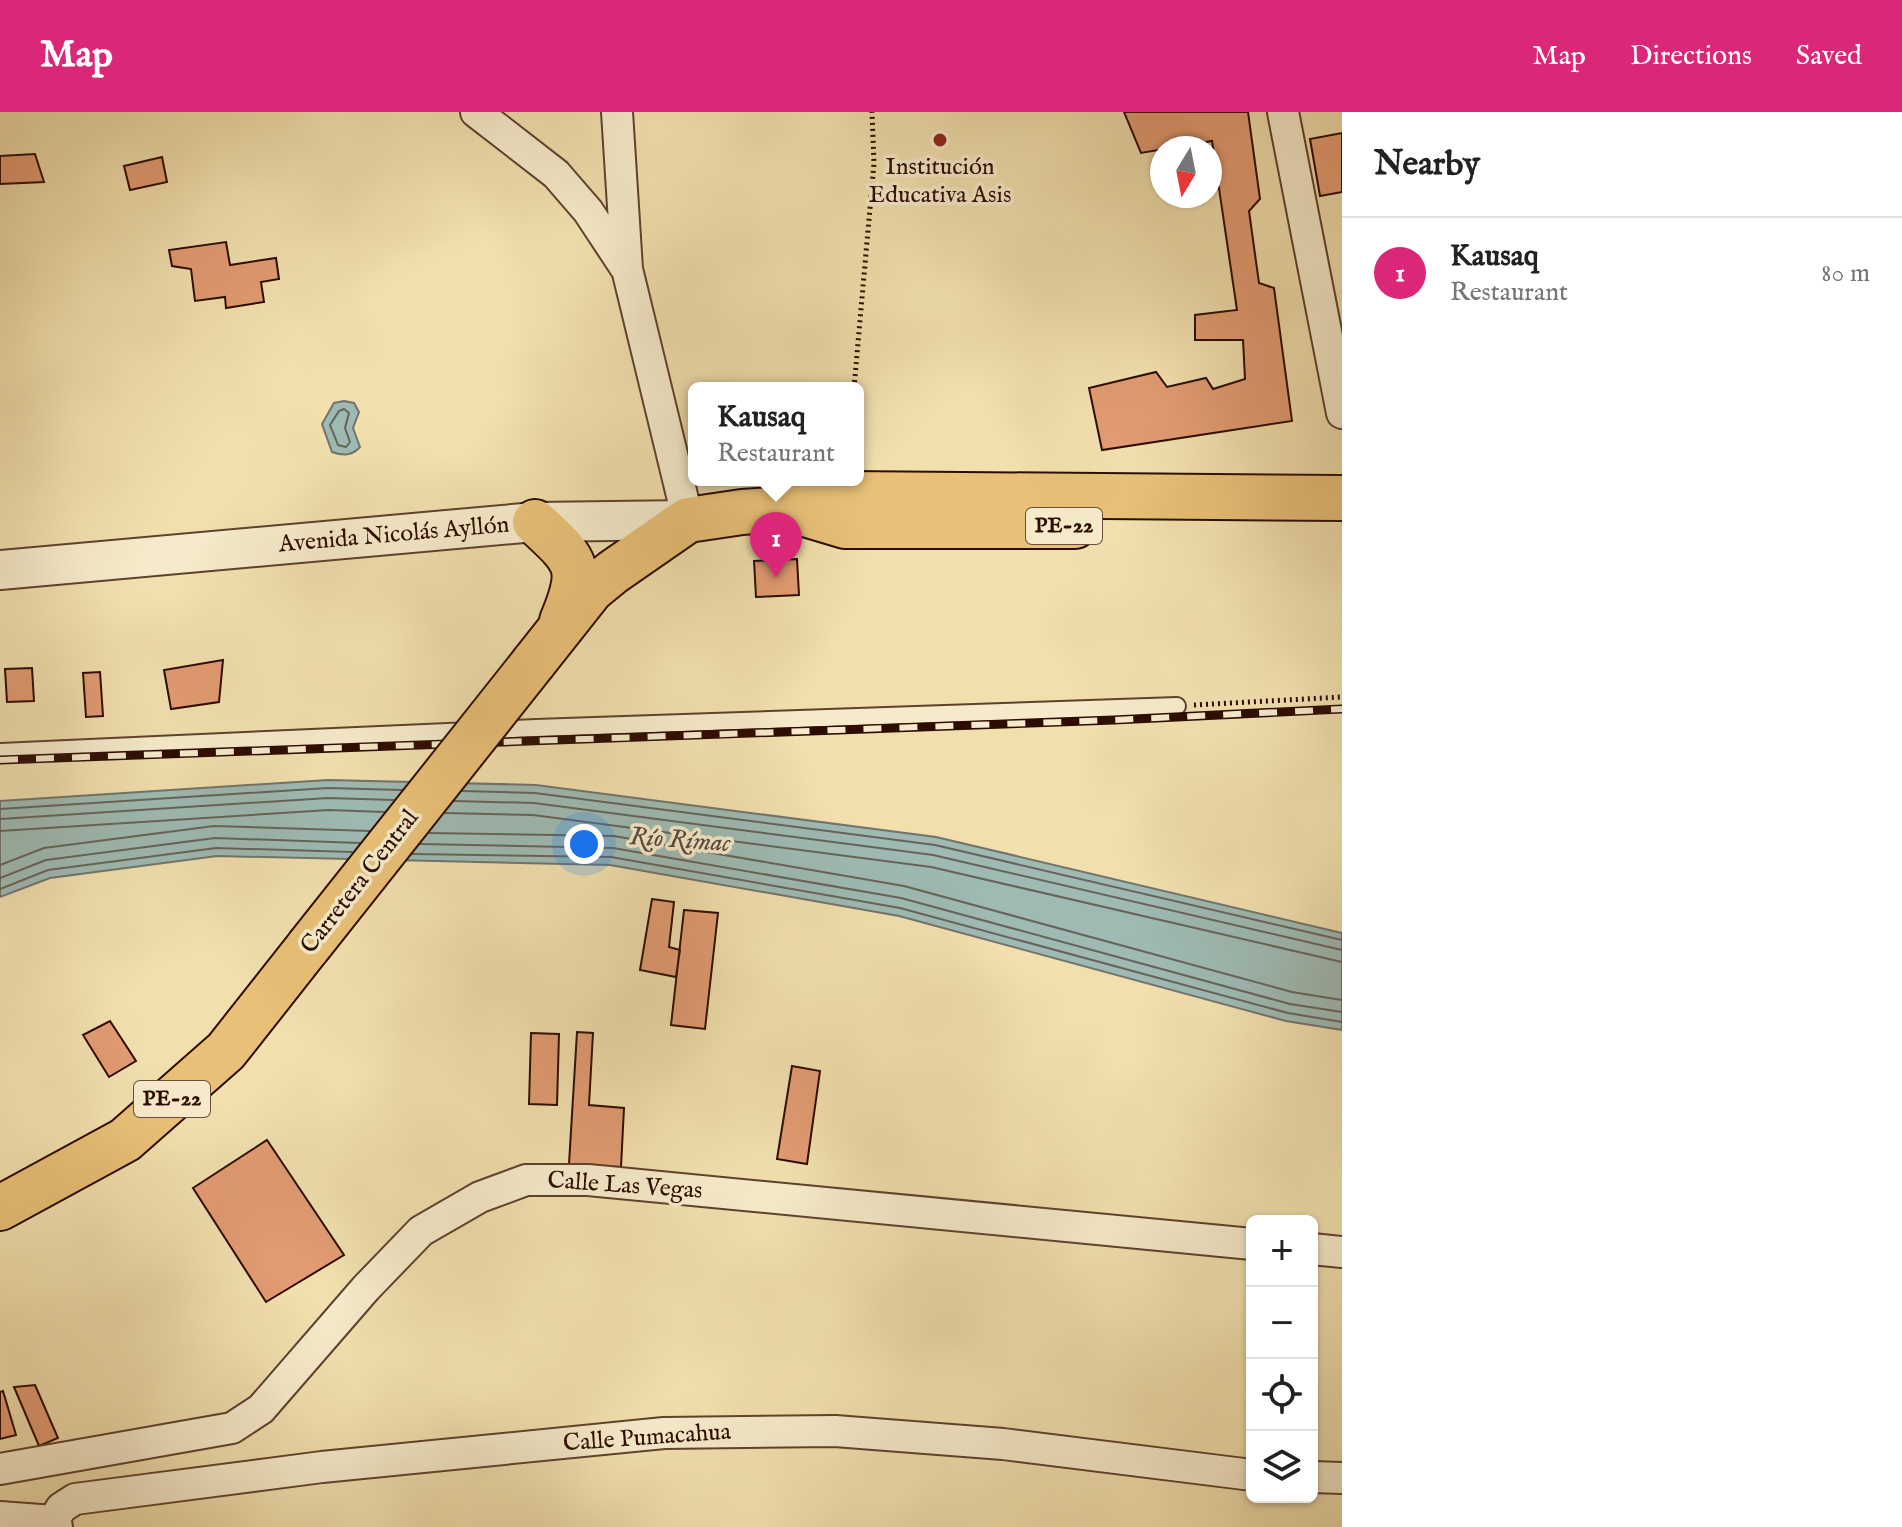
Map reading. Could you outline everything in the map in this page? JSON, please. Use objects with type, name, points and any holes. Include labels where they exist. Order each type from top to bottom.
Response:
[{"type":"highway","name":"Avenida Nicolás Ayllón","points":[[846,510],[1342,498]]},
{"type":"highway","name":"Avenida Nicolás Ayllón","points":[[688,520],[788,509],[1342,526]]},
{"type":"highway","name":"Carretera Central","points":[[0,1208],[125,1140],[226,1051],[591,590],[688,520]]},
{"type":"highway","points":[[535,522],[568,553],[576,573],[574,591],[547,645]]},
{"type":"street","points":[[476,112],[556,174],[588,211],[627,269]]},
{"type":"street","points":[[617,112],[627,269],[688,520]]},
{"type":"street","points":[[1283,112],[1342,413]]},
{"type":"street","name":"Avenida Nicolás Ayllón","points":[[0,570],[535,522],[688,520]]},
{"type":"street","name":"Calle Las Vegas","points":[[0,1469],[232,1428],[261,1409],[366,1288],[421,1231],[480,1197],[526,1180],[588,1180],[1246,1243]]},
{"type":"street","points":[[1318,1250],[1342,1252]]},
{"type":"street","name":"Calle Pumacahua","points":[[56,1524],[61,1508],[75,1499],[322,1467],[664,1433],[835,1431],[1003,1444],[1246,1474]]},
{"type":"street","points":[[1318,1477],[1342,1478]]},
{"type":"street","points":[[0,1517],[56,1524]]},
{"type":"lane","points":[[0,752],[536,728],[1177,706]]},
{"type":"path","points":[[855,382],[874,163],[872,112]]},
{"type":"path","points":[[1177,706],[1342,697]]},
{"type":"water","points":[[334,403],[354,403],[359,412],[353,428],[360,447],[344,455],[332,452],[322,424]]},
{"type":"water","name":"Río Rímac","points":[[328,780],[536,785],[936,837],[1342,933],[1342,1030],[1286,1021],[899,916],[610,865],[217,856],[50,878],[0,897],[0,801]]},
{"type":"building","points":[[1124,112],[1248,112],[1260,199],[1249,211],[1259,283],[1274,288],[1292,421],[1102,450],[1089,388],[1156,372],[1167,387],[1206,378],[1213,389],[1245,379],[1243,340],[1195,340],[1195,315],[1237,310],[1222,208],[1222,136],[1150,136],[1150,151],[1141,153]]},
{"type":"building","points":[[1342,133],[1342,192],[1320,196],[1310,139]]},
{"type":"building","points":[[35,154],[44,182],[0,184],[0,156]]},
{"type":"building","points":[[162,157],[167,182],[130,190],[124,166]]},
{"type":"building","points":[[226,242],[230,265],[276,258],[279,279],[261,282],[264,302],[226,308],[225,297],[195,301],[191,269],[172,266],[169,250]]},
{"type":"building","points":[[797,559],[799,595],[756,597],[754,561]]},
{"type":"building","points":[[223,660],[219,702],[171,709],[164,670]]},
{"type":"building","points":[[32,668],[34,701],[7,702],[5,669]]},
{"type":"building","points":[[100,672],[103,716],[86,717],[83,673]]},
{"type":"building","points":[[652,899],[674,902],[669,947],[680,950],[676,977],[640,970]]},
{"type":"building","points":[[684,910],[718,913],[705,1029],[671,1025]]},
{"type":"building","points":[[110,1021],[136,1061],[109,1077],[83,1035]]},
{"type":"building","points":[[577,1032],[593,1033],[589,1105],[624,1108],[621,1167],[569,1164]]},
{"type":"building","points":[[531,1033],[559,1034],[557,1105],[529,1104]]},
{"type":"building","points":[[792,1066],[820,1071],[807,1164],[777,1159]]},
{"type":"building","points":[[267,1140],[344,1255],[266,1302],[193,1188]]},
{"type":"building","points":[[35,1385],[58,1438],[39,1446],[14,1387]]},
{"type":"building","points":[[3,1391],[16,1435],[0,1439],[0,1392]]},
{"type":"railway","points":[[0,760],[1342,709]]},
{"type":"place","name":"Institución Educativa Asis","points":[[940,140]]},
{"type":"place","name":"Kausaq","points":[[776,578]]}]
